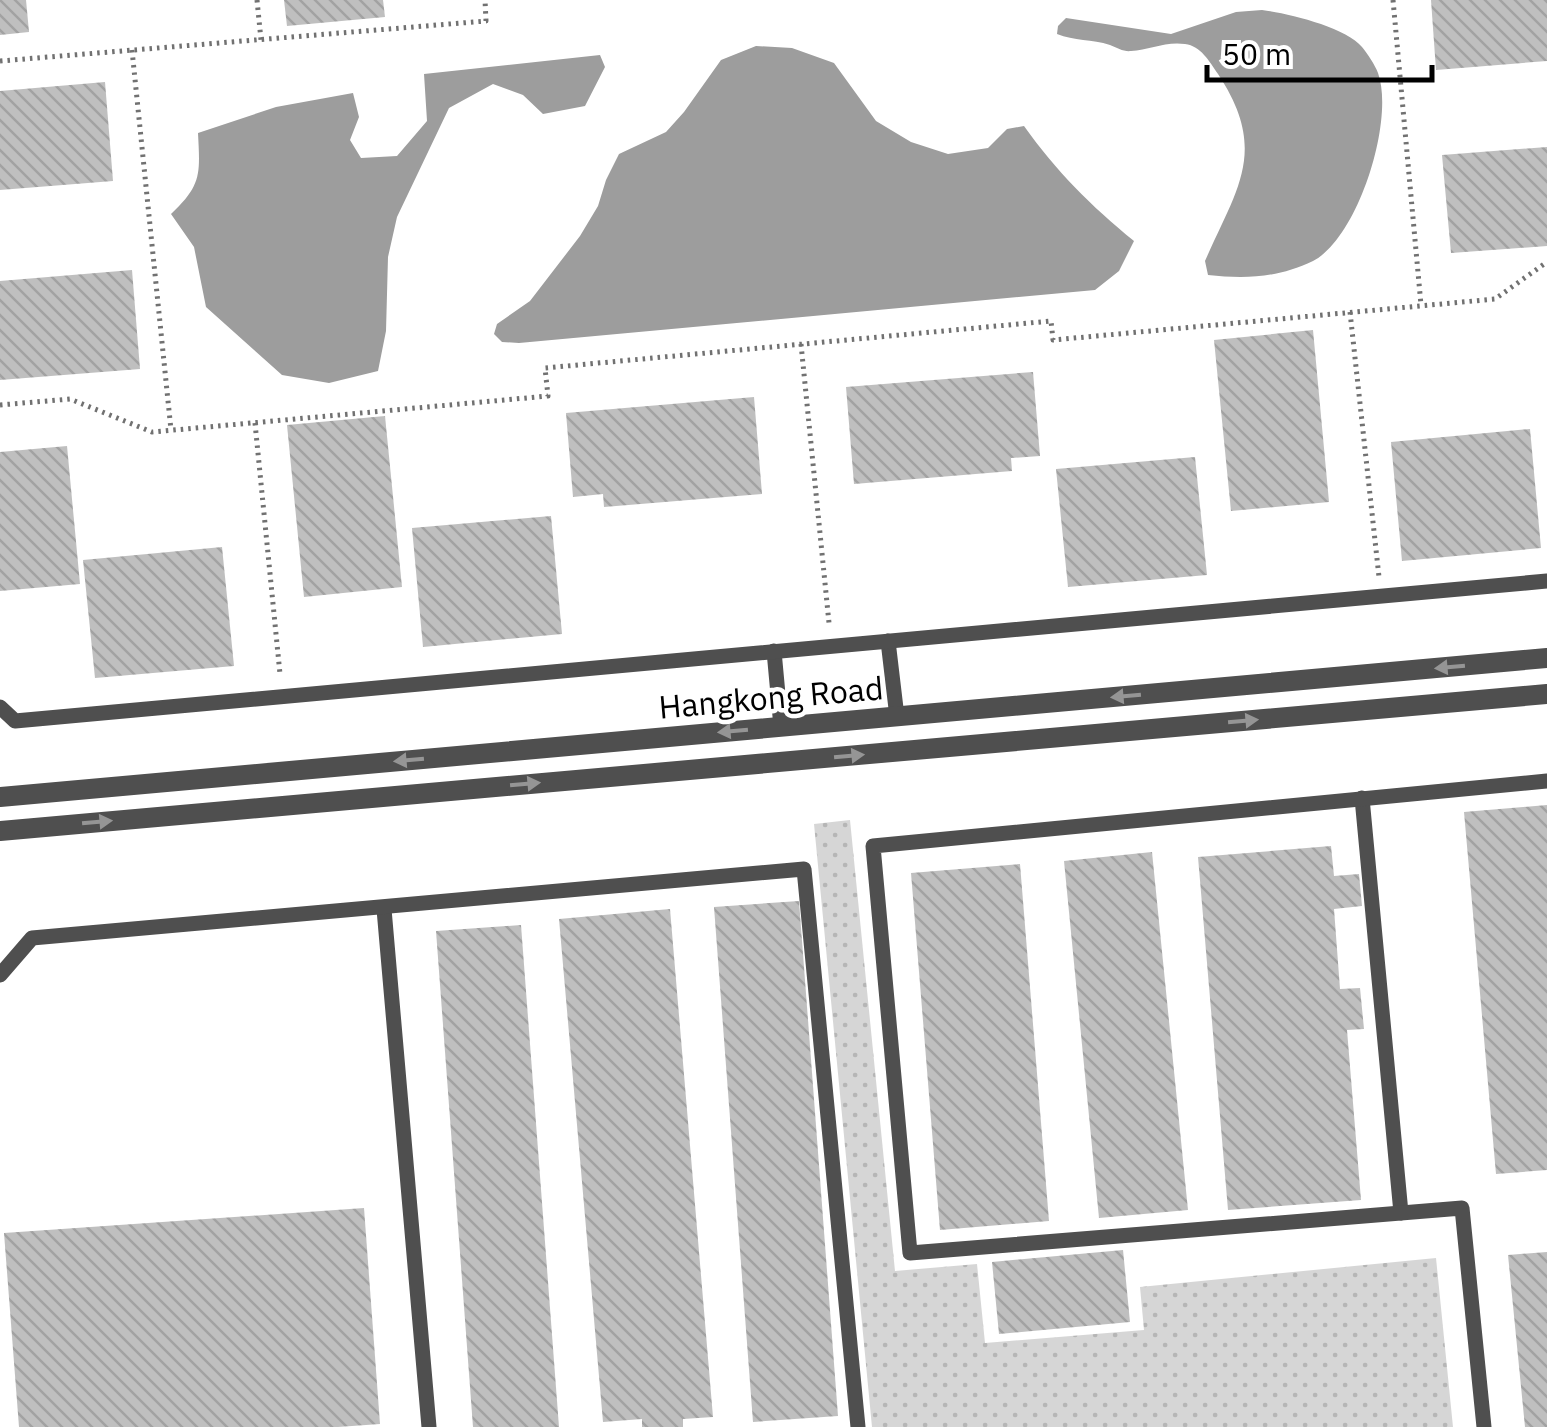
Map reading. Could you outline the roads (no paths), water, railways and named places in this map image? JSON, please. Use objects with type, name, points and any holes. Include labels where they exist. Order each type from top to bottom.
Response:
[{"type":"street","name":"Hangkong Road","points":[[0,797],[1547,658]]},
{"type":"street","name":"Hangkong Road","points":[[0,831],[1547,694]]},
{"type":"lane","points":[[0,707],[15,722],[1547,581]]},
{"type":"lane","points":[[888,641],[897,716]]},
{"type":"lane","points":[[774,651],[782,727]]},
{"type":"lane","points":[[1484,1427],[1462,1208],[910,1253],[873,846],[1547,781]]},
{"type":"lane","points":[[1362,798],[1401,1214]]},
{"type":"lane","points":[[0,975],[32,938],[804,869],[858,1427]]},
{"type":"lane","points":[[384,908],[429,1427]]}]
